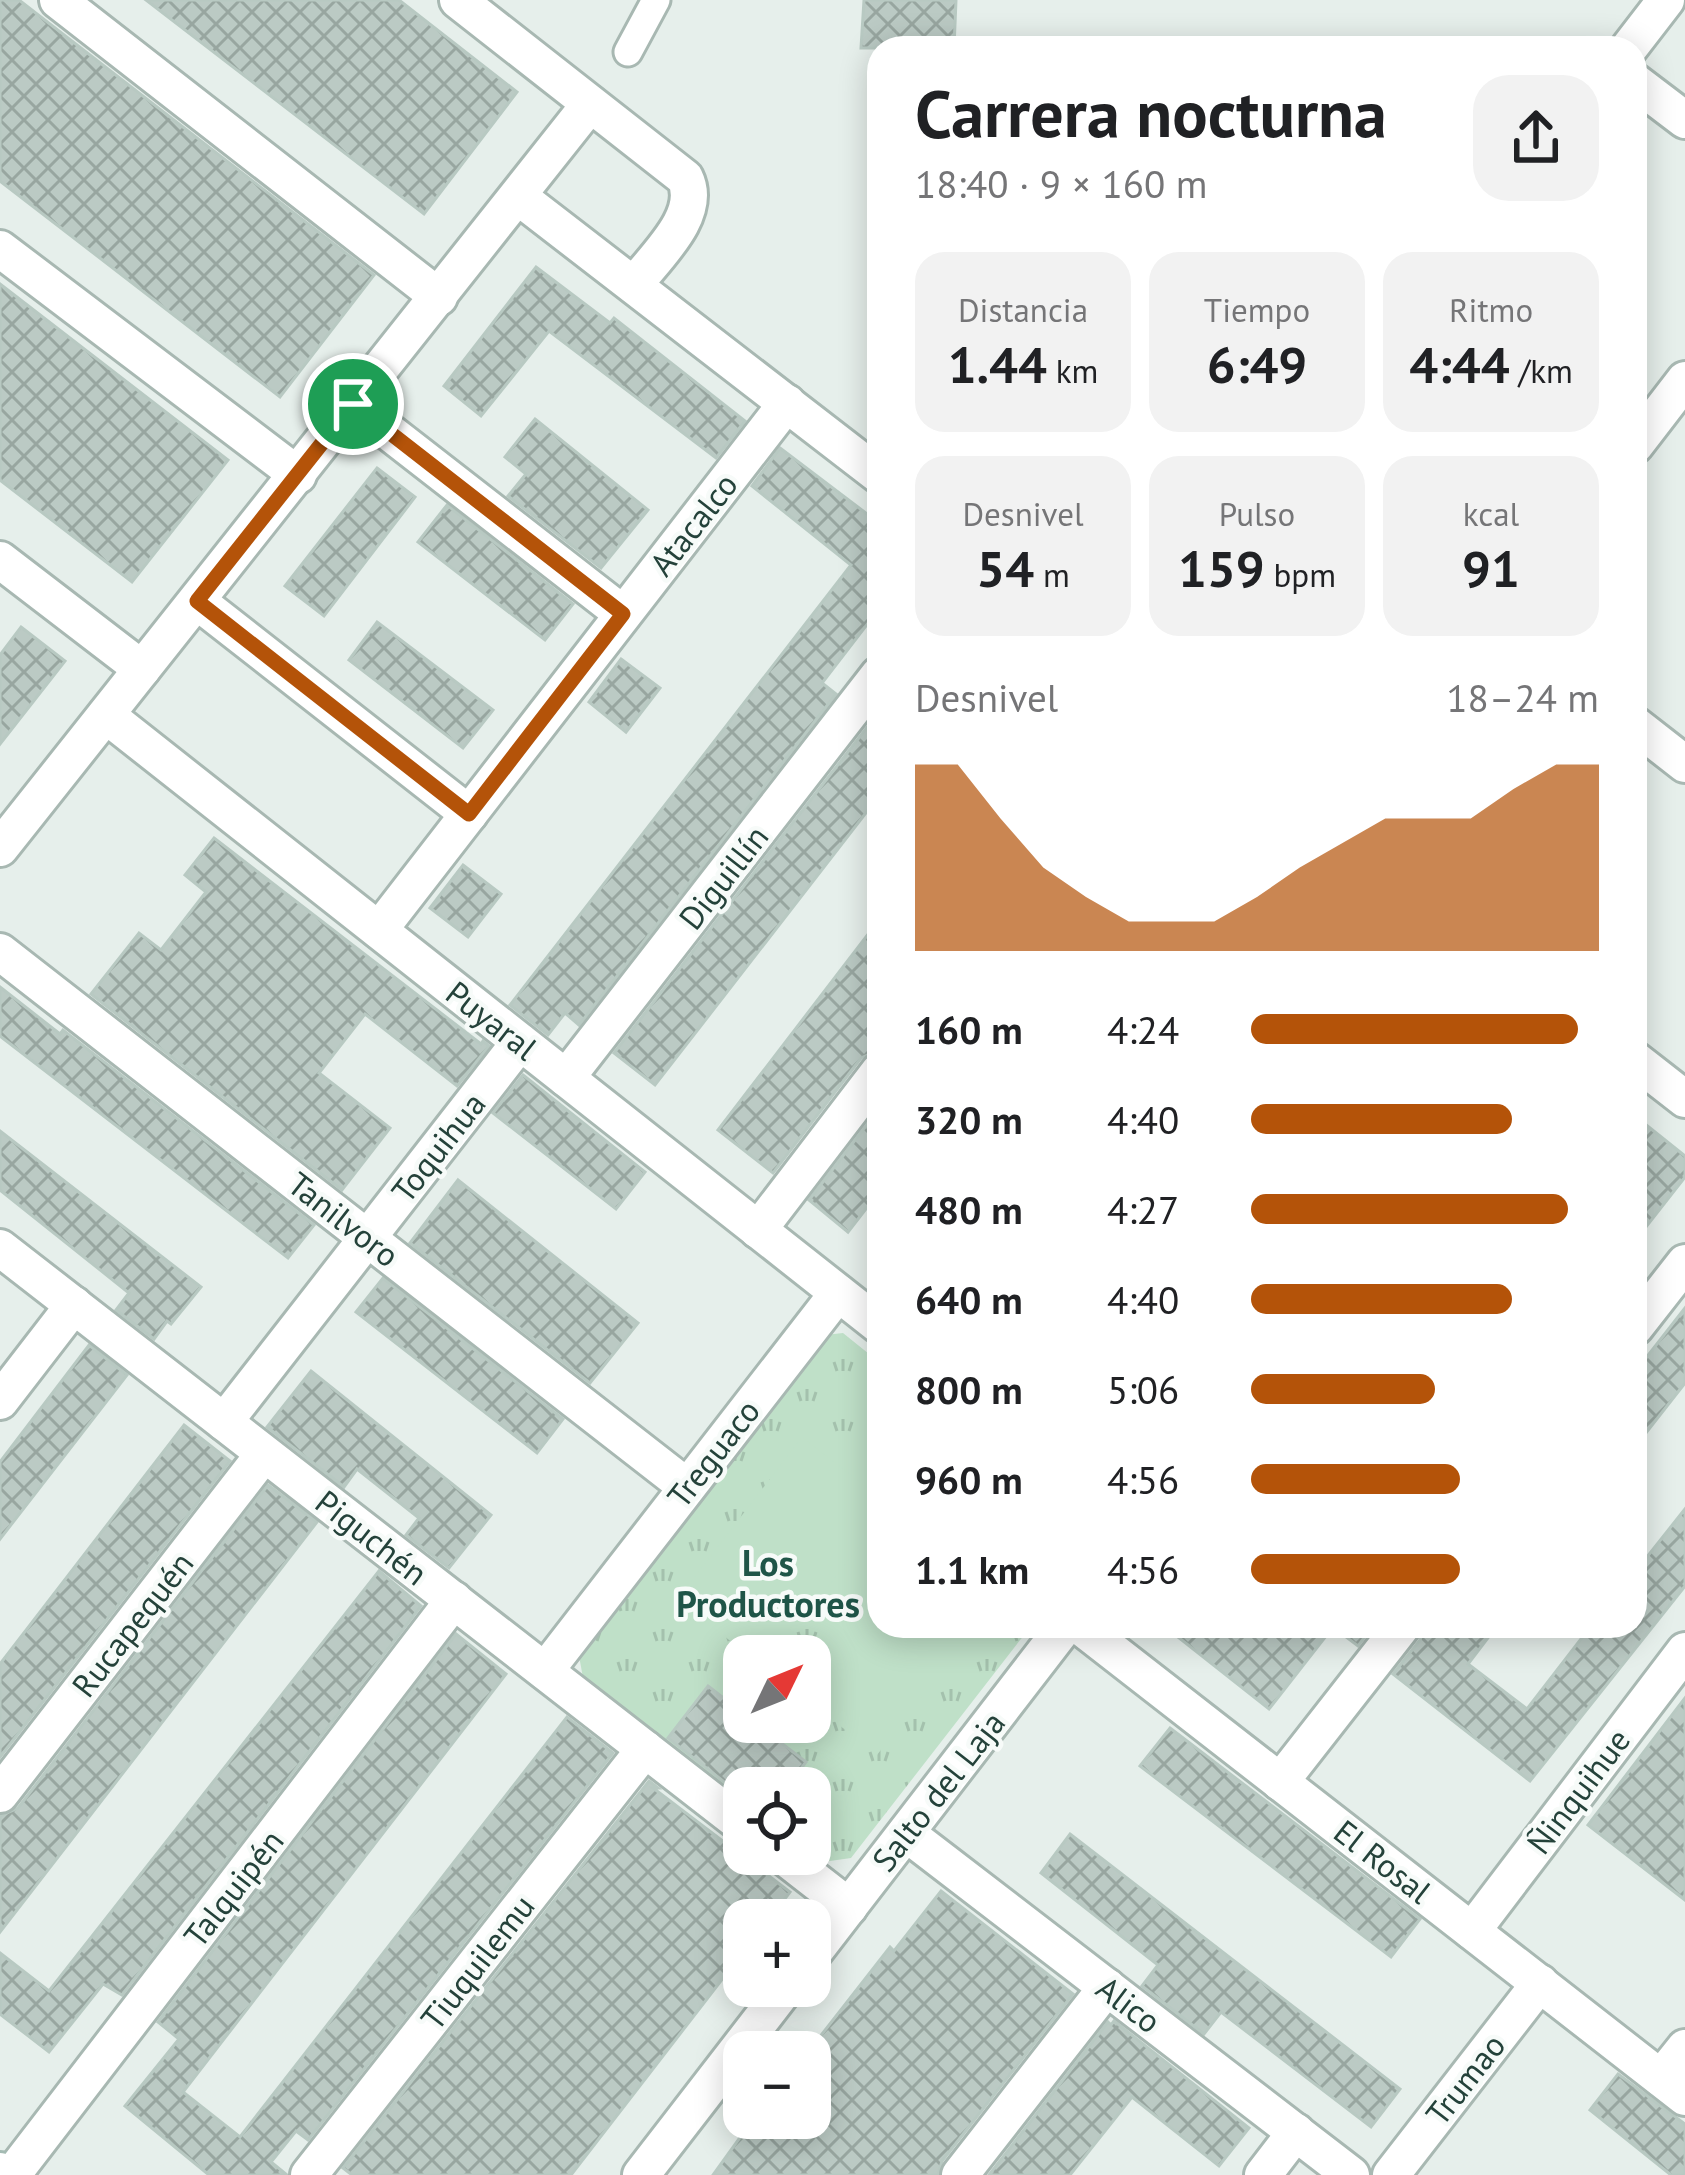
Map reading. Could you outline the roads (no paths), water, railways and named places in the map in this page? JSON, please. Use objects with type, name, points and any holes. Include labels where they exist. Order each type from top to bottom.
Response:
[{"type":"street","points":[[58,0],[439,297]]},
{"type":"street","points":[[458,0],[677,171],[690,188],[688,211],[634,285]]},
{"type":"street","points":[[1638,36],[1666,0]]},
{"type":"street","points":[[1647,91],[1685,120]]},
{"type":"street","points":[[0,848],[590,104]]},
{"type":"street","points":[[519,197],[867,466]]},
{"type":"street","points":[[0,249],[298,475]]},
{"type":"street","points":[[1647,429],[1685,380]]},
{"type":"street","points":[[353,404],[623,614]]},
{"type":"street","name":"Atacalco","points":[[379,930],[787,404]]},
{"type":"street","points":[[0,560],[142,669]]},
{"type":"street","points":[[197,601],[469,814]]},
{"type":"street","name":"Diguillín","points":[[566,1078],[867,690]]},
{"type":"street","name":"Puyaral","points":[[106,715],[867,1316]]},
{"type":"street","points":[[1647,734],[1683,759]]},
{"type":"street","name":"Tanilvoro","points":[[0,952],[687,1487]]},
{"type":"street","name":"Toquihua","points":[[224,1423],[520,1042]]},
{"type":"street","points":[[1647,1069],[1685,1099]]},
{"type":"street","points":[[758,1230],[867,1088]]},
{"type":"street","name":"Piguchén","points":[[0,1248],[723,1810]]},
{"type":"street","points":[[1647,1312],[1685,1263]]},
{"type":"street","name":"Treguaco","points":[[544,1671],[838,1293]]},
{"type":"street","points":[[0,1401],[74,1306]]},
{"type":"street","name":"Rucapequén","points":[[0,1795],[264,1454]]},
{"type":"street","name":"Talquipén","points":[[6,2174],[454,1600]]},
{"type":"street","name":"Salto del Laja","points":[[831,1930],[1056,1638]]},
{"type":"street","name":"El Rosal","points":[[1095,1638],[1673,2088]]},
{"type":"street","points":[[1280,1781],[1393,1638]]},
{"type":"street","name":"Ñinquihue","points":[[1472,1931],[1685,1652]]},
{"type":"street","name":"Tiuquilemu","points":[[309,2175],[645,1749]]},
{"type":"street","name":"Alico","points":[[906,1833],[1351,2175]]},
{"type":"street","points":[[808,1875],[849,1907]]},
{"type":"street","name":"Trumao","points":[[1391,2175],[1540,1983]]},
{"type":"street","points":[[960,2175],[1107,1987]]},
{"type":"street","points":[[641,2175],[772,2007]]},
{"type":"street","points":[[1673,2088],[1685,2048]]},
{"type":"street","points":[[1263,2175],[1296,2132]]},
{"type":"lane","points":[[628,52],[656,0]]},
{"type":"district","name":"Los Productores","points":[[768,1582]]}]
